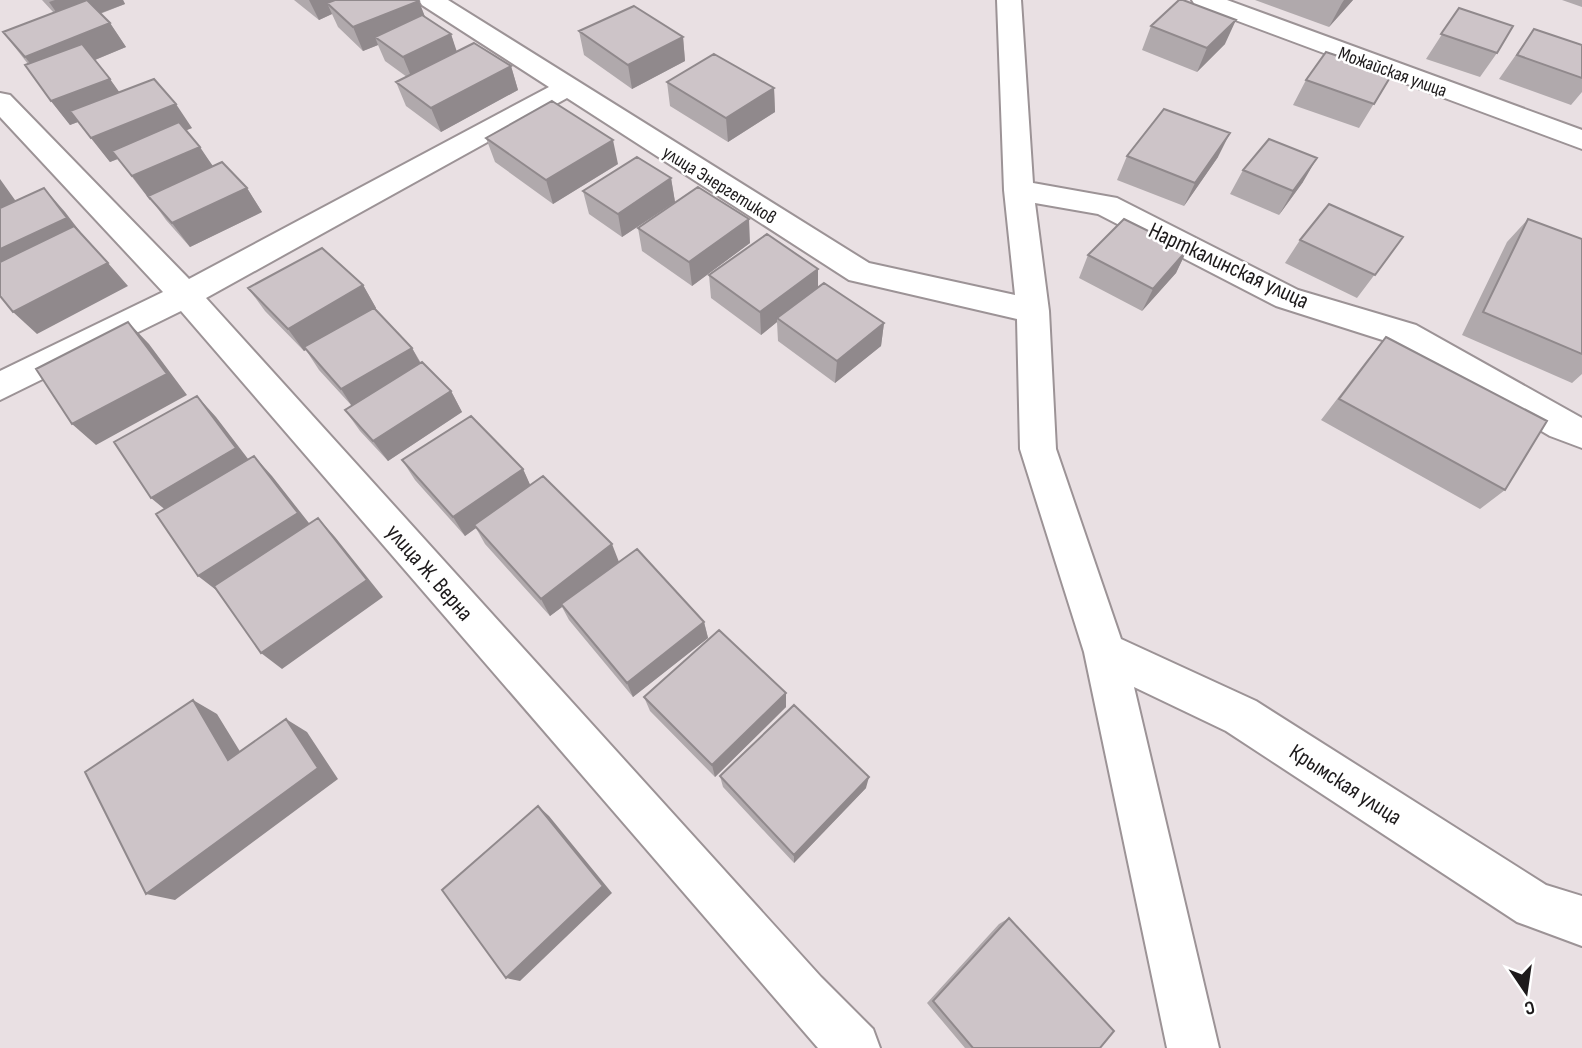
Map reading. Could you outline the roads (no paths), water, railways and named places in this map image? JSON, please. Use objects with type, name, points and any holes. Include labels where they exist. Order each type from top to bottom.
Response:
[{"type":"street","name":"улица Энергетиков","points":[[430,0],[860,272],[1033,311]]},
{"type":"street","points":[[1009,0],[1019,190],[1033,311],[1038,449],[1105,652],[1193,1048]]},
{"type":"street","name":"Можайская улица","points":[[1204,0],[1582,140]]},
{"type":"street","points":[[0,387],[185,295],[566,88]]},
{"type":"street","name":"улица Ж. Верна","points":[[0,101],[185,295],[794,985],[854,1048]]},
{"type":"street","name":"Нарткалинская улица","points":[[1019,190],[1106,205],[1287,298],[1404,334],[1563,426],[1582,434]]},
{"type":"street","name":"Крымская улица","points":[[1105,652],[1241,716],[1534,905],[1582,921]]}]
